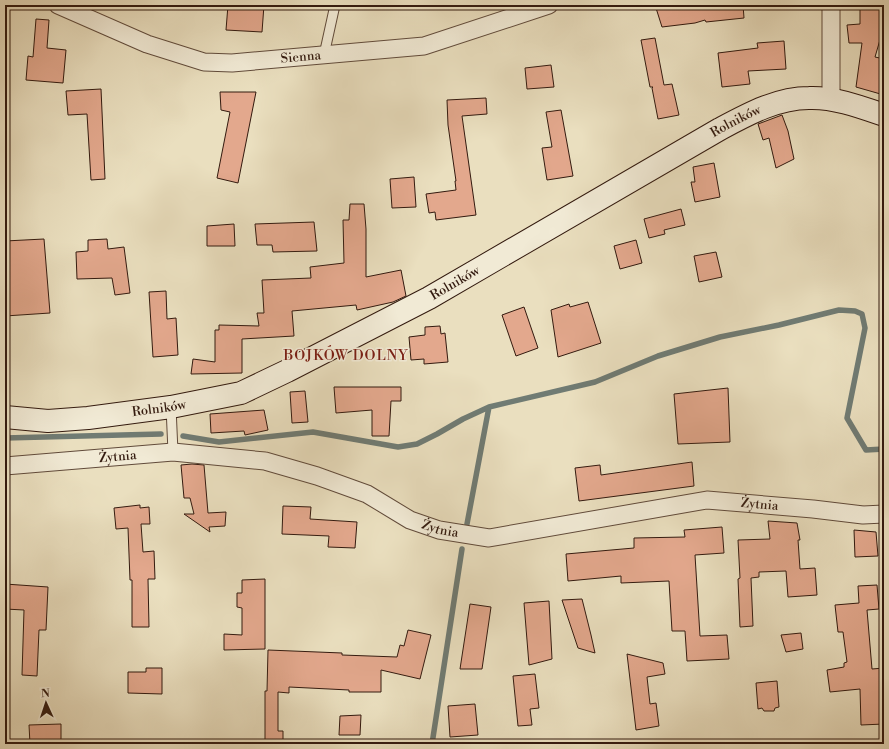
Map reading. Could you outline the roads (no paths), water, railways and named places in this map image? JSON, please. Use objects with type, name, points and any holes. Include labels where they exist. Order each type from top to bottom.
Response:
[{"type":"street","name":"Sienna","points":[[58,5],[147,44],[204,62],[232,63],[424,46],[549,5]]},
{"type":"street","points":[[831,5],[832,100]]},
{"type":"street","name":"Rolników","points":[[5,417],[48,421],[88,418],[171,407],[241,393],[429,298],[714,132],[753,111],[791,100],[810,98],[832,100],[884,115]]},
{"type":"street","name":"Żytnia","points":[[5,466],[173,452],[265,461],[317,476],[367,494],[410,520],[439,530],[489,538],[707,500],[863,515],[884,514]]},
{"type":"lane","points":[[324,55],[335,5]]},
{"type":"lane","points":[[171,407],[173,452]]},
{"type":"waterway","points":[[183,436],[219,442],[313,432],[398,447],[417,444],[463,419],[489,407],[595,382],[658,356],[720,337],[779,325],[839,310],[855,311],[862,314],[865,328],[847,418],[866,450],[884,449]]},
{"type":"waterway","points":[[467,524],[489,407]]},
{"type":"waterway","points":[[5,438],[161,434]]},
{"type":"waterway","points":[[432,744],[462,549]]},
{"type":"district","name":"BOJKÓW DOLNY","points":[[346,356]]}]
